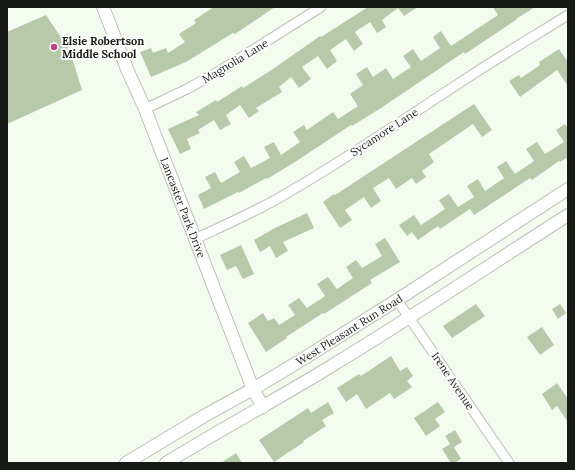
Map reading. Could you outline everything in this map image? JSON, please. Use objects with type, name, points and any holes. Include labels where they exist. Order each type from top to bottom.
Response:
[{"type":"main road","name":"Lancaster Park Drive","points":[[103,7],[127,69],[145,108],[253,389],[263,408]]},
{"type":"main road","name":"West Pleasant Run Road","points":[[126,463],[303,359],[568,189]]},
{"type":"main road","name":"West Pleasant Run Road","points":[[166,463],[263,408],[334,365],[568,215]]},
{"type":"street","name":"Magnolia Lane","points":[[145,108],[187,89],[222,70],[321,7]]},
{"type":"street","name":"Sycamore Lane","points":[[195,239],[276,200],[296,188],[568,15]]},
{"type":"street","name":"Irene Avenue","points":[[397,300],[509,463]]},
{"type":"building","points":[[214,7],[275,7],[235,34],[233,33],[186,62],[151,77],[140,52],[151,48],[153,53],[166,48],[168,53],[185,42],[179,34],[196,23],[194,20]]},
{"type":"building","points":[[368,7],[418,7],[404,16],[398,8],[382,20],[386,27],[377,33],[370,22],[355,32],[363,44],[354,51],[346,39],[330,50],[337,61],[327,69],[318,56],[302,67],[311,79],[299,88],[291,77],[279,87],[282,92],[256,108],[259,111],[249,118],[240,105],[226,115],[231,124],[220,130],[214,120],[198,130],[200,133],[187,139],[191,149],[180,154],[168,129],[199,115],[196,112],[216,100],[217,102],[242,86],[243,88],[320,36],[321,37]]},
{"type":"building","points":[[493,7],[535,7],[465,54],[464,52],[381,108],[352,126],[351,125],[295,162],[267,179],[266,178],[239,193],[238,192],[204,209],[198,195],[211,188],[205,177],[215,172],[221,183],[240,172],[234,162],[244,156],[251,168],[270,158],[264,147],[274,142],[281,155],[300,142],[293,132],[304,125],[307,130],[333,112],[338,119],[358,106],[350,94],[363,85],[356,74],[367,67],[373,77],[386,68],[393,79],[411,67],[403,56],[413,49],[421,61],[440,48],[433,37],[441,31],[451,46],[498,15]]},
{"type":"building","points":[[46,15],[70,51],[82,90],[7,124],[7,32]]},
{"type":"building","points":[[559,49],[568,62],[568,86],[557,70],[520,97],[509,81],[519,75],[521,78],[540,65],[539,62]]},
{"type":"building","points":[[474,104],[492,130],[482,137],[473,124],[429,154],[434,162],[422,171],[426,177],[416,184],[412,178],[396,189],[389,178],[373,188],[381,201],[371,208],[364,197],[345,210],[352,220],[340,228],[323,202]]},
{"type":"building","points":[[565,124],[568,128],[568,157],[560,162],[559,161],[532,180],[530,178],[474,215],[470,209],[440,229],[438,226],[418,240],[412,232],[407,236],[399,225],[414,215],[421,225],[445,209],[439,200],[449,194],[458,207],[474,197],[467,186],[478,179],[485,191],[504,178],[497,167],[506,161],[515,174],[534,161],[526,149],[537,142],[545,154],[564,142],[556,130]]},
{"type":"building","points":[[307,213],[314,228],[283,242],[288,251],[276,258],[270,246],[260,252],[254,240]]},
{"type":"building","points":[[385,238],[400,262],[370,280],[372,283],[286,337],[287,338],[266,352],[248,323],[263,313],[268,321],[274,318],[279,325],[295,315],[288,305],[299,298],[307,308],[325,296],[317,284],[328,277],[337,289],[353,278],[346,267],[356,260],[362,268],[382,256],[375,244]]},
{"type":"building","points":[[241,245],[254,274],[243,279],[236,266],[227,270],[220,255]]},
{"type":"building","points":[[476,304],[485,316],[452,338],[443,326]]},
{"type":"building","points":[[560,304],[566,313],[558,319],[552,309]]},
{"type":"building","points":[[542,327],[554,345],[540,355],[527,337]]},
{"type":"building","points":[[391,356],[400,371],[407,367],[413,376],[407,381],[412,387],[394,399],[390,393],[366,409],[357,394],[346,402],[337,388],[359,374],[361,376]]},
{"type":"building","points":[[557,383],[568,399],[568,422],[557,406],[552,410],[542,394]]},
{"type":"building","points":[[328,402],[334,413],[322,420],[326,426],[274,462],[259,440],[308,408],[311,413]]},
{"type":"building","points":[[438,402],[445,412],[435,419],[440,426],[426,436],[414,418]]},
{"type":"building","points":[[455,430],[462,442],[454,447],[461,459],[451,463],[442,449],[450,444],[445,436]]},
{"type":"building","points":[[236,453],[242,463],[221,463]]},
{"type":"place","name":"Elsie Robertson Middle School","points":[[54,47]]}]
